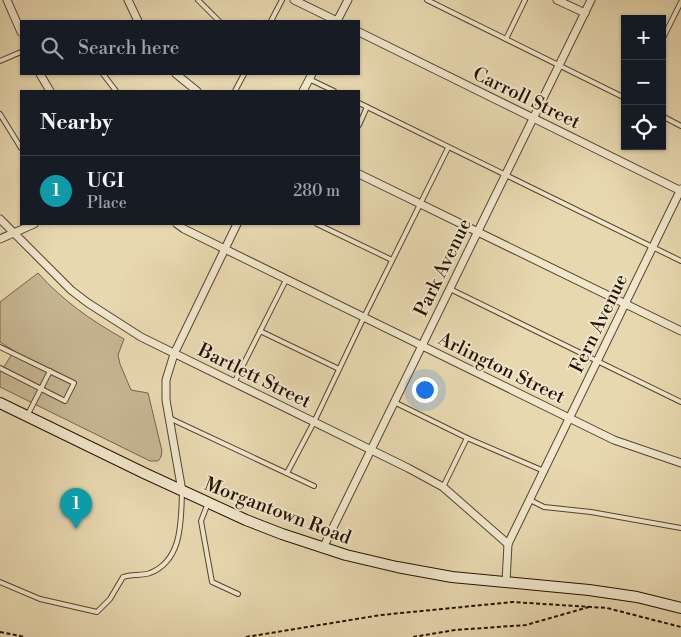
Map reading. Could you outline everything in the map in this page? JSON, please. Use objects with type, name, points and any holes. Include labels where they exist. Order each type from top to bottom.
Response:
[{"type":"main road","name":"Morgantown Road","points":[[0,403],[208,503],[264,527],[323,548],[370,561],[426,573],[588,590],[636,597],[681,608]]},
{"type":"street","points":[[7,0],[20,30]]},
{"type":"street","points":[[294,0],[335,20]]},
{"type":"street","points":[[338,20],[348,0]]},
{"type":"street","points":[[557,0],[584,13]]},
{"type":"street","name":"Park Avenue","points":[[323,548],[591,0]]},
{"type":"street","points":[[130,1],[138,20]]},
{"type":"street","name":"Carroll Street","points":[[360,32],[681,190]]},
{"type":"street","points":[[41,75],[49,90]]},
{"type":"street","points":[[177,75],[194,90]]},
{"type":"street","points":[[303,90],[310,76]]},
{"type":"street","points":[[360,174],[681,331]]},
{"type":"street","name":"Fern Avenue","points":[[506,582],[508,544],[681,190]]},
{"type":"street","name":"Bartlett Street","points":[[0,219],[71,290],[134,334],[443,487],[508,544]]},
{"type":"street","points":[[0,239],[32,225]]},
{"type":"street","name":"Arlington Street","points":[[180,225],[569,418],[628,446],[681,463]]},
{"type":"street","points":[[182,491],[165,390],[170,364],[237,225]]},
{"type":"lane","points":[[198,0],[218,20]]},
{"type":"lane","points":[[272,20],[282,0]]},
{"type":"lane","points":[[427,0],[621,96]]},
{"type":"lane","points":[[506,39],[525,0]]},
{"type":"lane","points":[[666,32],[681,2]]},
{"type":"lane","points":[[0,62],[20,52]]},
{"type":"lane","points":[[104,75],[115,90]]},
{"type":"lane","points":[[236,90],[243,75]]},
{"type":"lane","points":[[310,76],[332,90]]},
{"type":"lane","points":[[360,103],[681,261]]},
{"type":"lane","points":[[360,123],[368,107]]},
{"type":"lane","points":[[0,114],[20,146]]},
{"type":"lane","points":[[666,118],[681,126]]},
{"type":"lane","points":[[287,472],[314,422],[448,148]]},
{"type":"lane","points":[[319,225],[392,260]]},
{"type":"lane","points":[[234,383],[286,279]]},
{"type":"lane","points":[[450,289],[681,402]]},
{"type":"lane","points":[[260,331],[339,370]]},
{"type":"lane","points":[[0,347],[74,384],[66,401],[0,368]]},
{"type":"lane","points":[[28,416],[50,372]]},
{"type":"lane","points":[[394,402],[467,438],[544,471]]},
{"type":"lane","points":[[169,418],[314,486]]},
{"type":"lane","points":[[443,487],[467,438]]},
{"type":"lane","points":[[0,582],[40,599],[97,612],[110,599],[123,577],[150,573],[167,560],[175,549],[179,537],[182,491]]},
{"type":"lane","points":[[530,500],[544,507],[591,512],[681,528]]},
{"type":"lane","points":[[208,503],[201,521],[212,582],[238,594]]},
{"type":"path","points":[[246,637],[381,615],[489,603],[532,602],[607,608],[681,627]]},
{"type":"path","points":[[413,637],[455,630],[526,625],[592,607]]},
{"type":"path","points":[[0,632],[25,637]]},
{"type":"shaded area","points":[[38,273],[57,293],[78,310],[124,339],[118,355],[120,364],[131,390],[148,393],[162,451],[158,461],[150,461],[0,387],[0,373],[14,351],[0,342],[0,302]]},
{"type":"place","name":"UGI","points":[[76,529]]}]
